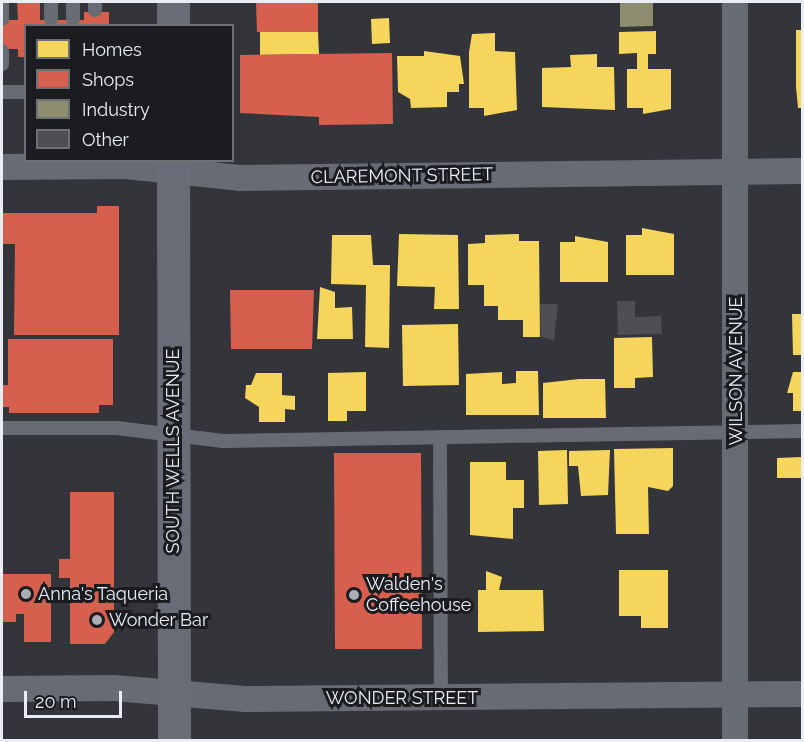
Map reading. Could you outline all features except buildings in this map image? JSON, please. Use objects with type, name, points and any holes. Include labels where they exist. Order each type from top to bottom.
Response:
[{"type":"main road","points":[[173,2],[173,24]]},
{"type":"main road","name":"SOUTH WELLS AVENUE","points":[[173,166],[174,741]]},
{"type":"street","name":"WILSON AVENUE","points":[[735,2],[737,172],[735,741]]},
{"type":"street","name":"CLAREMONT STREET","points":[[2,167],[29,164],[173,166],[241,178],[802,171]]},
{"type":"street","name":"WONDER STREET","points":[[2,689],[441,699],[802,694]]},
{"type":"lane","points":[[2,2],[2,19]]},
{"type":"lane","points":[[51,2],[51,19]]},
{"type":"lane","points":[[73,2],[73,19]]},
{"type":"lane","points":[[2,51],[2,64]]},
{"type":"lane","points":[[2,92],[24,92]]},
{"type":"lane","points":[[2,428],[117,428],[223,441],[802,431]]},
{"type":"lane","points":[[440,436],[441,699]]},
{"type":"place","name":"Anna's Taqueria","points":[[26,594]]},
{"type":"place","name":"Walden's Coffeehouse","points":[[354,595]]},
{"type":"place","name":"Wonder Bar","points":[[97,620]]}]
